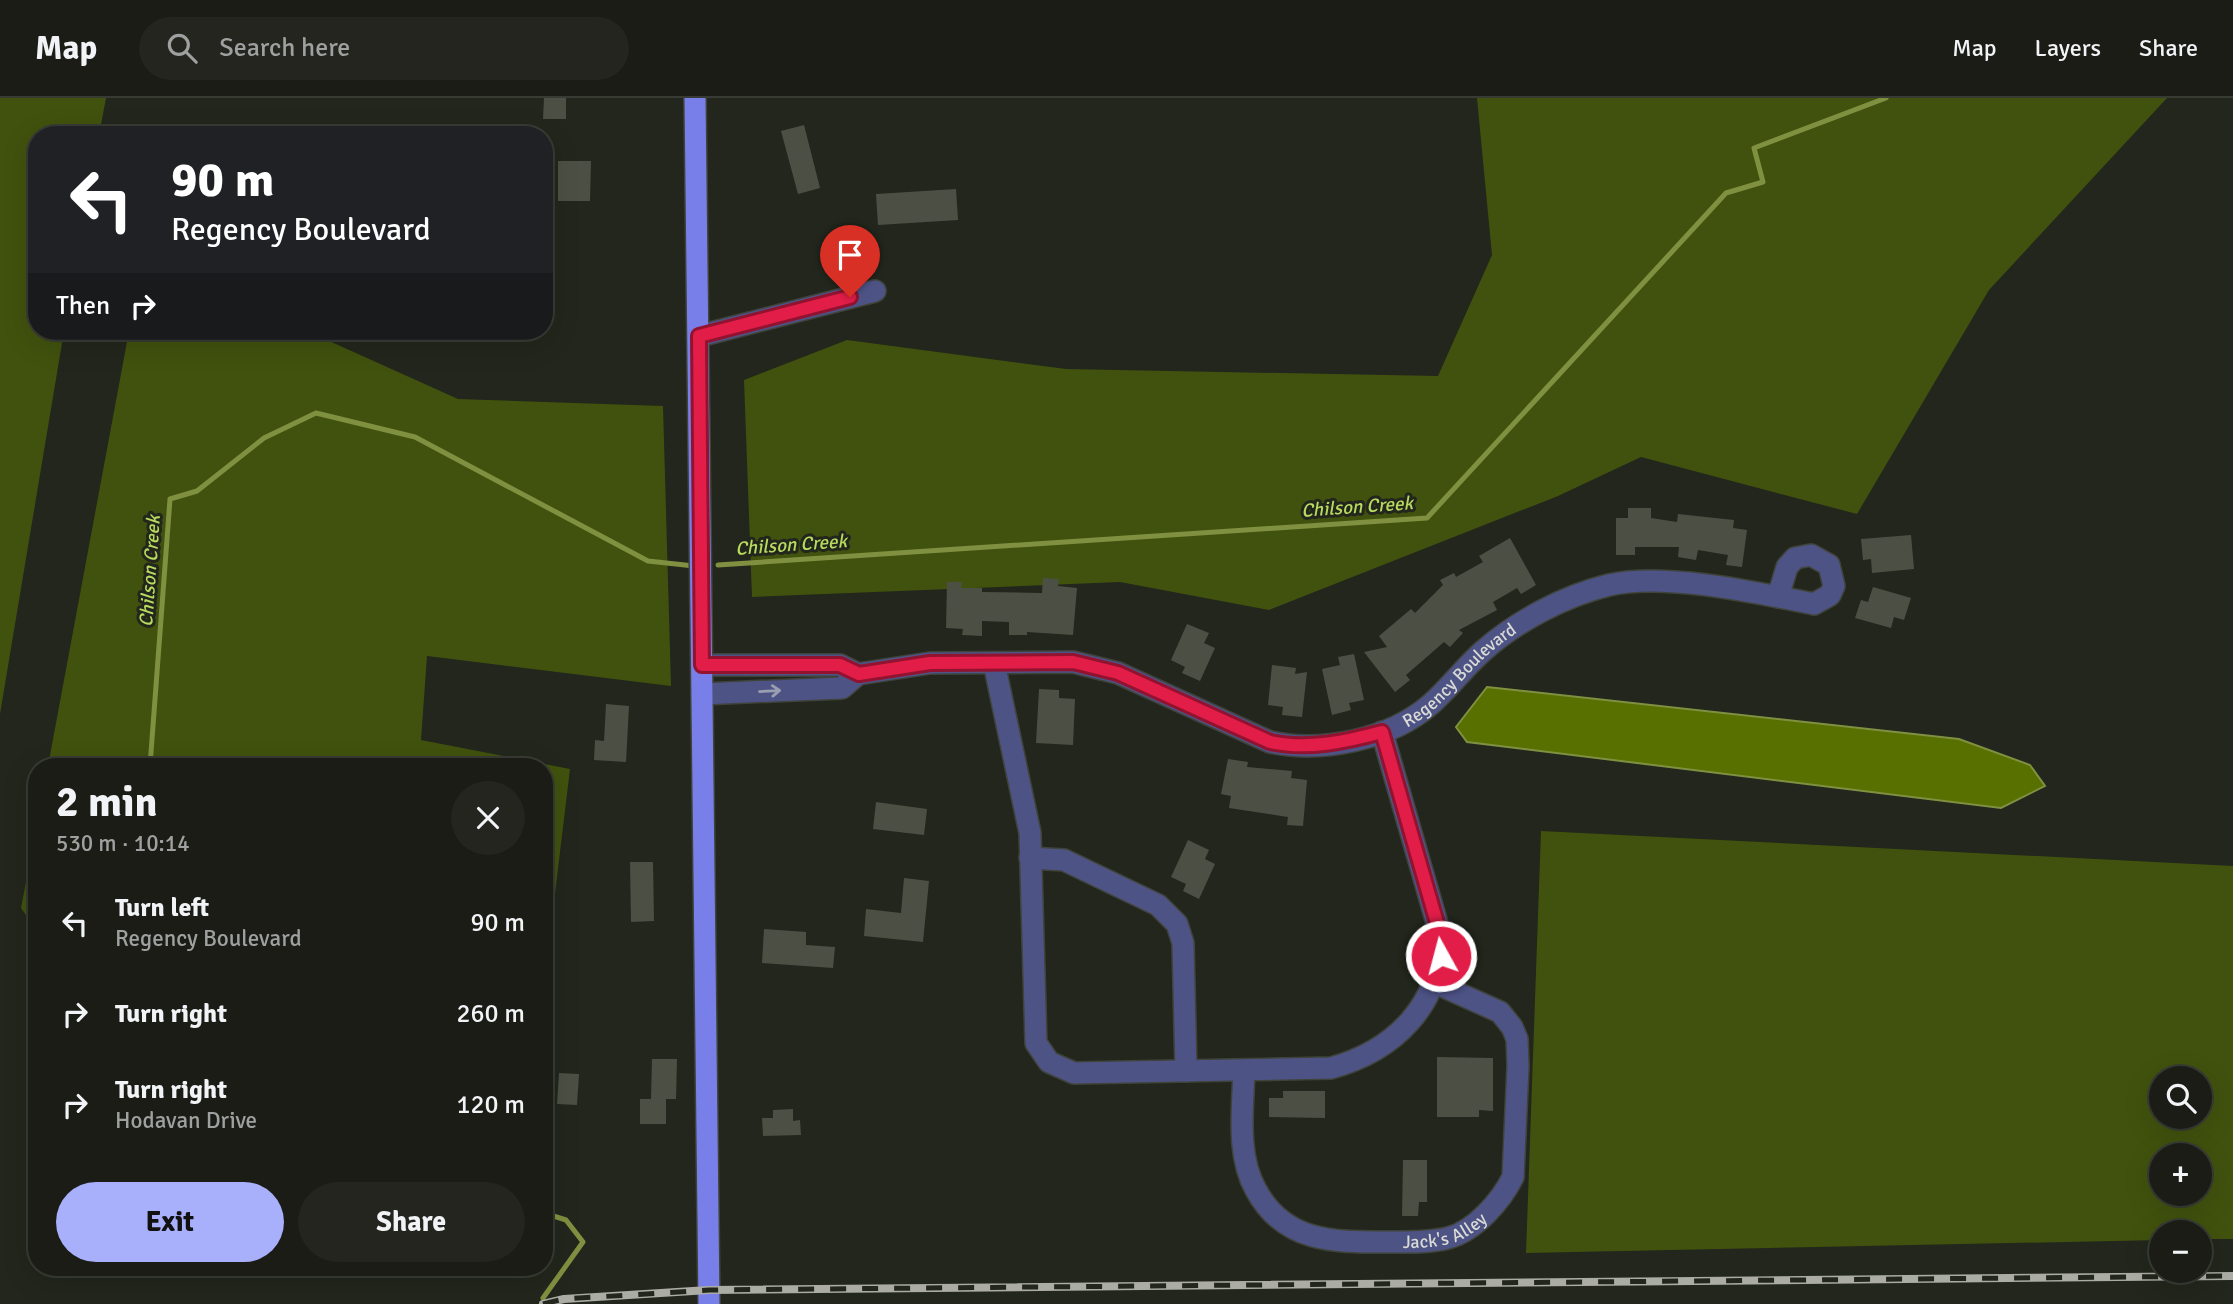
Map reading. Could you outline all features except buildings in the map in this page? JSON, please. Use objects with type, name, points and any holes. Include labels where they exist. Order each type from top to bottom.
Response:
[{"type":"main road","points":[[695,98],[709,1304]]},
{"type":"street","points":[[699,336],[875,291]]},
{"type":"street","name":"Regency Boulevard","points":[[702,694],[842,688],[859,674],[930,663],[1073,662],[1118,673],[1249,735],[1290,746],[1332,744],[1382,732],[1429,706],[1482,651],[1505,634],[1537,613],[1584,593],[1609,585],[1668,582],[1778,597]]},
{"type":"street","points":[[994,663],[1026,806],[1035,1042],[1049,1062],[1074,1073],[1331,1068],[1361,1060],[1382,1048],[1409,1023],[1430,994],[1441,956],[1441,937],[1382,732]]},
{"type":"street","name":"Regency Boulevard","points":[[702,665],[840,665],[859,674]]},
{"type":"street","points":[[1030,858],[1064,860],[1158,905],[1177,924],[1182,943],[1186,1071]]},
{"type":"street","name":"Jack's Alley","points":[[1244,1070],[1245,1158],[1254,1189],[1284,1226],[1304,1236],[1338,1242],[1449,1238],[1480,1219],[1506,1191],[1513,1177],[1517,1039],[1500,1012],[1433,982]]},
{"type":"shaded area","points":[[0,98],[106,98],[101,126],[28,126],[28,340],[62,340],[0,714]]},
{"type":"shaded area","points":[[1477,98],[2167,98],[1989,290],[1857,514],[1641,457],[1558,496],[1269,610],[1120,582],[752,597],[744,380],[847,340],[1066,369],[1438,376],[1492,255]]},
{"type":"shaded area","points":[[127,340],[327,340],[458,399],[663,406],[671,686],[427,656],[421,740],[513,758],[49,758]]},
{"type":"shaded area","points":[[1487,687],[1959,739],[2030,765],[2045,786],[2001,808],[1467,742],[1456,727]]},
{"type":"shaded area","points":[[553,766],[570,769],[553,910]]},
{"type":"shaded area","points":[[1541,831],[2233,866],[2233,1239],[2212,1239],[2212,1220],[2149,1220],[2149,1240],[1526,1253]]},
{"type":"shaded area","points":[[28,872],[28,918],[21,908]]},
{"type":"waterway","name":"Chilson Creek","points":[[718,565],[1427,518],[1726,193],[1763,182],[1754,148],[1886,98]]},
{"type":"waterway","name":"Chilson Creek","points":[[151,758],[170,499],[197,491],[264,438],[316,413],[415,437],[648,561],[694,566]]},
{"type":"waterway","name":"Chilson Creek","points":[[543,1298],[583,1242],[566,1220],[553,1216]]},
{"type":"railway","points":[[543,1304],[564,1299],[709,1290],[2233,1276]]},
{"type":"route","points":[[850,297],[699,336],[702,665],[840,665],[859,674],[930,663],[1073,662],[1118,673],[1249,735],[1270,742],[1290,746],[1332,744],[1382,732],[1441,937],[1441,956]]}]
